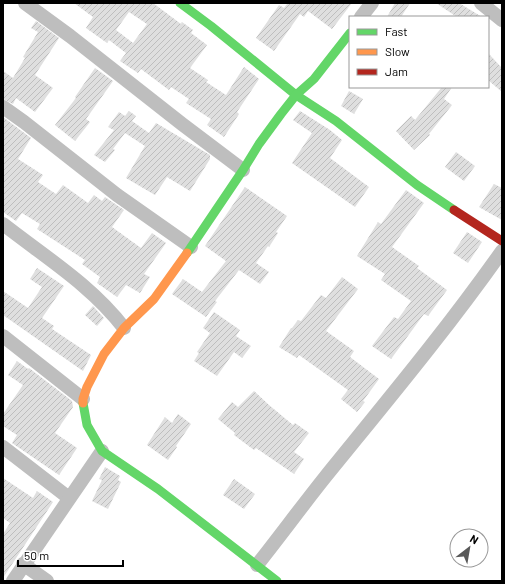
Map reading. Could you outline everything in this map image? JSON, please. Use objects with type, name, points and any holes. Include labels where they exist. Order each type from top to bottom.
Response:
[{"type":"street","points":[[25,3],[243,170]]},
{"type":"street","points":[[180,3],[211,26],[296,95],[336,121],[416,185],[502,241]]},
{"type":"street","points":[[481,3],[502,20]]},
{"type":"street","points":[[277,581],[158,490],[114,458],[102,452],[87,425],[83,399],[87,387],[104,354],[124,328],[154,299],[191,247],[259,144],[296,95],[314,79],[349,34]]},
{"type":"street","points":[[3,107],[117,195],[191,247]]},
{"type":"street","points":[[3,224],[84,286],[110,310],[124,328]]},
{"type":"street","points":[[256,565],[324,478],[400,385],[475,289],[502,251]]},
{"type":"street","points":[[3,336],[83,399]]},
{"type":"street","points":[[3,447],[69,498]]},
{"type":"street","points":[[12,581],[102,452]]},
{"type":"street","points":[[23,564],[47,581]]},
{"type":"building","points":[[74,3],[153,3],[181,24],[182,22],[193,30],[191,33],[207,45],[190,68],[208,80],[206,82],[226,95],[244,67],[259,79],[237,112],[239,114],[224,137],[207,125],[211,119],[186,103],[189,99],[171,87],[169,90],[141,69],[138,73],[120,61],[126,53],[109,40],[107,43],[86,28],[93,17]],"holes":[[[129,12],[147,24],[133,43],[116,30]]]},
{"type":"building","points":[[285,3],[352,3],[332,29],[308,11],[304,17],[300,14],[274,51],[256,38],[279,5],[284,8],[287,4]]},
{"type":"building","points":[[395,3],[410,3],[402,16],[388,16]]},
{"type":"building","points":[[436,3],[459,3],[480,16],[456,16]]},
{"type":"building","points":[[36,21],[59,38],[35,75],[53,88],[35,112],[16,98],[13,104],[3,99],[3,71],[13,78],[25,58],[23,57],[38,32],[31,28]]},
{"type":"building","points":[[489,54],[502,68],[502,92],[489,81]]},
{"type":"building","points":[[95,68],[113,81],[86,119],[90,122],[75,141],[55,125],[76,98],[75,97]]},
{"type":"building","points":[[441,88],[451,88],[444,99],[452,105],[429,134],[430,135],[414,150],[396,131],[411,116],[415,120]]},
{"type":"building","points":[[349,91],[363,99],[354,114],[341,106]]},
{"type":"building","points":[[129,111],[136,116],[132,121],[149,133],[156,123],[210,155],[210,159],[190,191],[167,177],[155,195],[126,178],[145,146],[125,133],[113,149],[115,150],[105,162],[94,155],[114,130],[108,127],[119,112],[125,116]]},
{"type":"building","points":[[300,111],[330,130],[342,140],[330,158],[369,187],[355,207],[292,163],[312,133],[293,120]]},
{"type":"building","points":[[3,117],[31,138],[18,159],[43,175],[38,182],[56,194],[63,185],[88,203],[94,195],[102,201],[105,197],[124,210],[112,227],[141,248],[152,233],[166,243],[144,274],[150,277],[140,293],[126,285],[117,297],[97,283],[100,277],[82,264],[85,260],[37,229],[40,224],[22,213],[16,221],[3,212]]},
{"type":"building","points":[[456,152],[475,166],[464,181],[445,167]]},
{"type":"building","points":[[494,184],[502,188],[502,220],[479,207]]},
{"type":"building","points":[[245,187],[287,216],[276,232],[278,233],[269,247],[268,246],[256,263],[269,272],[260,284],[239,270],[215,301],[217,302],[206,317],[172,294],[183,279],[202,292],[226,261],[205,246]]},
{"type":"building","points":[[406,190],[424,203],[392,247],[419,266],[417,268],[447,290],[428,316],[424,314],[391,359],[372,346],[394,317],[398,319],[411,301],[381,280],[385,274],[357,256],[378,222],[381,224]]},
{"type":"building","points":[[467,232],[482,242],[468,263],[453,253]]},
{"type":"building","points":[[37,268],[64,286],[42,318],[54,326],[52,329],[91,355],[83,371],[3,315],[3,291],[28,308],[42,287],[30,279]]},
{"type":"building","points":[[342,277],[358,289],[326,331],[354,351],[350,357],[379,379],[357,412],[341,399],[348,390],[299,355],[297,358],[279,347],[298,320],[301,321],[321,295],[326,298]]},
{"type":"building","points":[[93,306],[104,318],[97,326],[85,315]]},
{"type":"building","points":[[214,312],[240,330],[236,336],[251,346],[242,358],[234,352],[217,376],[194,361],[199,353],[197,352],[210,333],[203,328]]},
{"type":"building","points":[[17,361],[28,369],[29,368],[72,401],[73,407],[55,433],[77,448],[59,475],[12,443],[17,435],[3,426],[3,414],[23,385],[8,375]]},
{"type":"building","points":[[254,391],[293,425],[295,423],[309,433],[294,452],[304,459],[294,474],[256,448],[254,450],[234,435],[235,433],[218,419],[232,402],[238,407]]},
{"type":"building","points":[[178,414],[191,424],[168,460],[147,445],[165,417],[172,423]]},
{"type":"building","points":[[105,467],[120,476],[118,480],[121,482],[108,509],[92,501],[102,480],[99,479]]},
{"type":"building","points":[[3,478],[33,498],[37,491],[53,502],[3,578],[3,534],[10,523],[3,518]]},
{"type":"building","points":[[234,479],[255,494],[244,509],[223,495]]},
{"type":"traffic: fast","points":[[180,3],[211,26],[296,95],[336,121],[417,185],[454,210]]},
{"type":"traffic: fast","points":[[187,253],[259,144],[281,114],[296,95],[314,79],[349,34]]},
{"type":"traffic: fast","points":[[83,403],[87,425],[102,451],[158,489],[277,581]]},
{"type":"traffic: slow","points":[[83,403],[87,387],[104,354],[124,328],[154,299],[187,253]]},
{"type":"traffic: jam","points":[[454,210],[502,241]]}]
